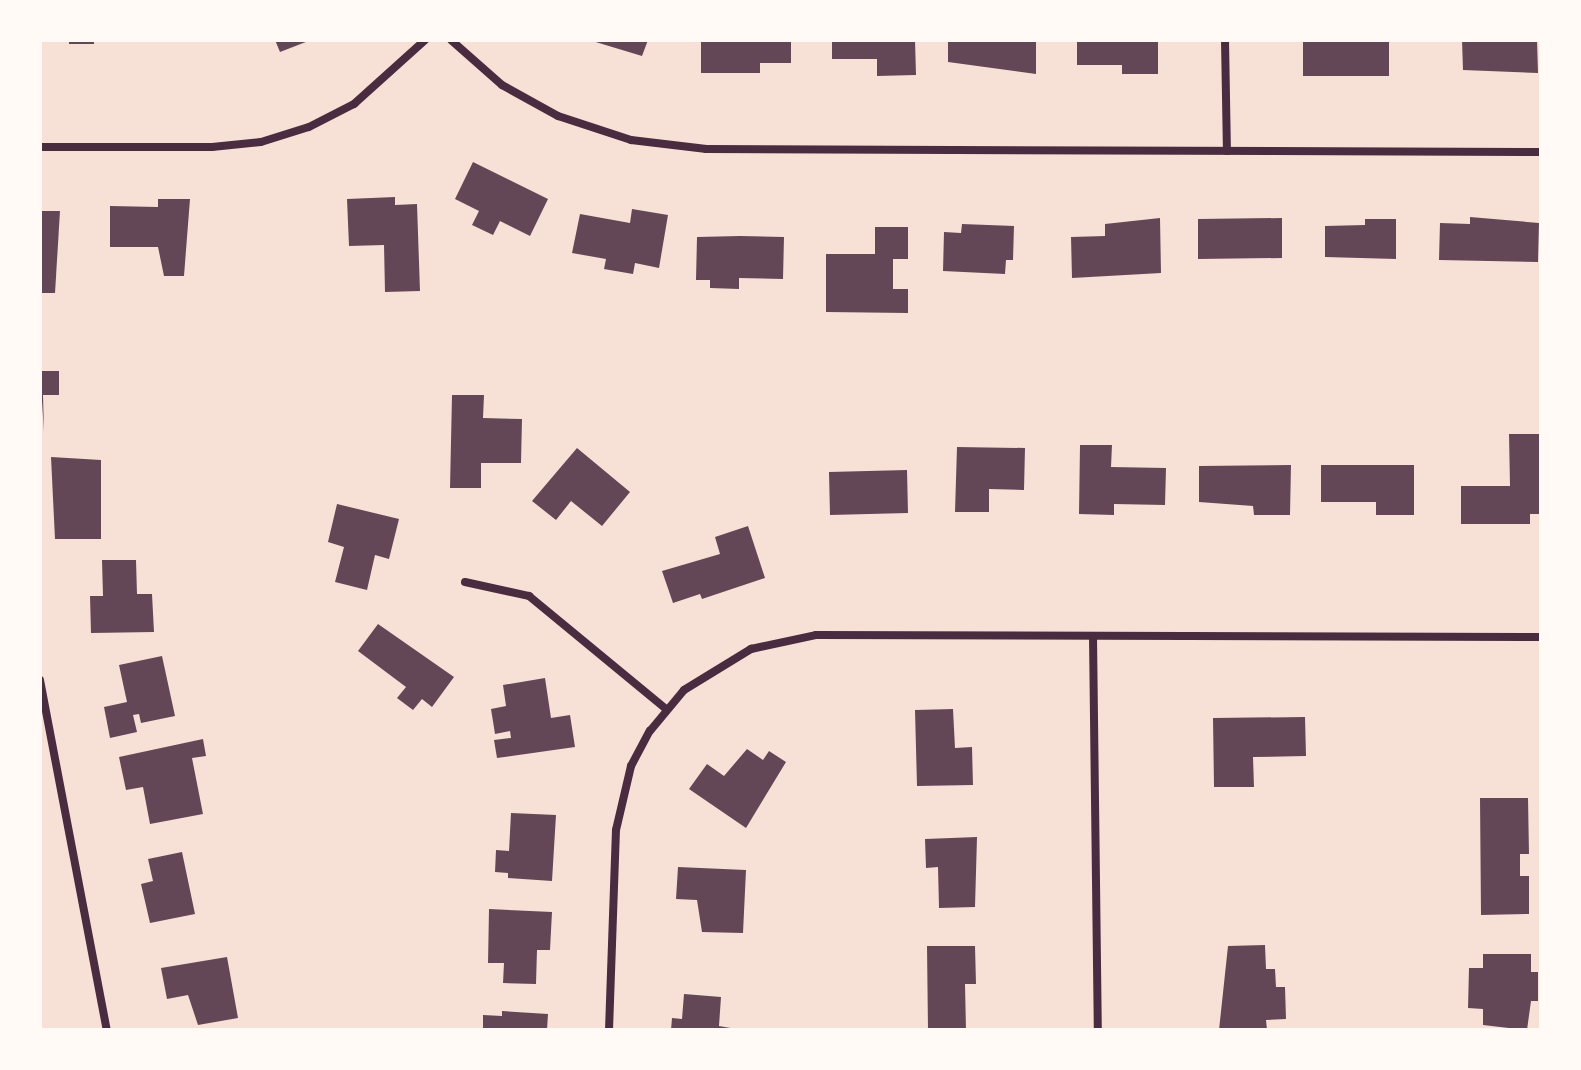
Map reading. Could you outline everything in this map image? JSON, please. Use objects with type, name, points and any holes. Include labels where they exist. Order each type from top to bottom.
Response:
[{"type":"street","points":[[40,147],[212,147],[261,142],[309,127],[354,104],[425,40]]},
{"type":"street","points":[[451,40],[502,85],[558,116],[631,140],[706,149],[1541,152]]},
{"type":"street","points":[[1225,40],[1227,151]]},
{"type":"street","points":[[465,582],[529,596],[666,709]]},
{"type":"street","points":[[1093,636],[1098,1030]]},
{"type":"street","points":[[609,1030],[616,830],[623,791],[637,754],[666,709],[727,660],[790,638],[1541,637]]},
{"type":"street","points":[[40,680],[107,1030]]},
{"type":"building","points":[[69,40],[94,40],[94,44],[69,44]]},
{"type":"building","points":[[275,40],[311,40],[280,52]]},
{"type":"building","points":[[589,40],[648,40],[642,56]]},
{"type":"building","points":[[701,40],[791,40],[791,63],[760,63],[760,73],[701,73]]},
{"type":"building","points":[[832,40],[915,40],[916,75],[877,76],[877,59],[832,59]]},
{"type":"building","points":[[948,40],[1036,40],[1036,74],[948,62]]},
{"type":"building","points":[[1077,40],[1158,40],[1158,74],[1122,74],[1122,65],[1077,65]]},
{"type":"building","points":[[1303,40],[1389,40],[1389,76],[1303,76]]},
{"type":"building","points":[[1462,40],[1537,40],[1538,73],[1463,70]]},
{"type":"building","points":[[473,162],[548,199],[530,236],[500,221],[493,235],[472,225],[479,211],[455,199]]},
{"type":"building","points":[[395,197],[395,205],[417,204],[420,291],[385,292],[384,245],[349,246],[347,199]]},
{"type":"building","points":[[158,199],[190,199],[184,276],[164,276],[158,247],[110,247],[110,206],[158,207]]},
{"type":"building","points":[[632,209],[668,215],[659,268],[635,263],[633,274],[604,269],[606,259],[572,253],[580,214],[630,223]]},
{"type":"building","points":[[40,211],[60,211],[55,293],[40,293]]},
{"type":"building","points":[[1470,217],[1539,223],[1538,262],[1439,260],[1440,223],[1470,224]]},
{"type":"building","points":[[1160,218],[1161,273],[1072,278],[1071,237],[1105,236],[1105,224]]},
{"type":"building","points":[[1282,218],[1282,258],[1198,259],[1198,219]]},
{"type":"building","points":[[1365,219],[1396,219],[1396,259],[1325,257],[1325,226],[1365,225]]},
{"type":"building","points":[[962,224],[1014,226],[1013,260],[1006,260],[1005,274],[943,271],[944,232],[961,233]]},
{"type":"building","points":[[875,227],[908,227],[908,259],[893,259],[893,289],[908,289],[908,313],[826,312],[826,254],[875,254]]},
{"type":"building","points":[[697,237],[784,237],[783,279],[739,278],[739,289],[710,288],[710,280],[696,280]]},
{"type":"building","points":[[40,371],[59,371],[59,395],[43,395],[44,432]]},
{"type":"building","points":[[452,395],[484,395],[483,418],[522,419],[521,463],[481,463],[481,488],[450,488]]},
{"type":"building","points":[[1509,434],[1541,434],[1541,514],[1530,514],[1530,524],[1461,524],[1461,486],[1510,486]]},
{"type":"building","points":[[1080,445],[1112,445],[1111,467],[1166,468],[1165,505],[1114,504],[1114,515],[1079,514]]},
{"type":"building","points":[[957,447],[1025,448],[1024,490],[989,489],[989,512],[955,512]]},
{"type":"building","points":[[577,448],[630,492],[602,526],[571,501],[556,520],[532,501]]},
{"type":"building","points":[[51,457],[101,460],[101,539],[55,539]]},
{"type":"building","points":[[1291,465],[1290,515],[1254,515],[1253,506],[1199,502],[1199,466]]},
{"type":"building","points":[[1321,465],[1414,465],[1414,515],[1376,515],[1376,502],[1321,502]]},
{"type":"building","points":[[907,470],[908,513],[830,515],[829,472]]},
{"type":"building","points":[[337,504],[399,519],[389,559],[375,555],[367,590],[335,582],[344,547],[328,542]]},
{"type":"building","points":[[748,526],[765,578],[702,599],[700,594],[673,603],[662,571],[720,554],[715,537]]},
{"type":"building","points":[[102,560],[136,560],[137,594],[152,594],[154,632],[91,633],[90,596],[103,596]]},
{"type":"building","points":[[378,624],[454,677],[432,707],[422,699],[413,710],[397,698],[406,687],[358,651]]},
{"type":"building","points":[[162,656],[175,716],[141,723],[139,714],[133,715],[137,732],[110,738],[104,707],[127,702],[119,665]]},
{"type":"building","points":[[545,678],[551,718],[570,715],[575,747],[497,758],[494,740],[511,738],[510,731],[495,734],[491,709],[506,706],[503,685]]},
{"type":"building","points":[[953,709],[955,748],[972,747],[973,785],[917,786],[915,710]]},
{"type":"building","points":[[1305,717],[1306,756],[1253,757],[1254,787],[1214,787],[1213,718]]},
{"type":"building","points":[[203,739],[206,756],[192,758],[203,814],[150,824],[143,787],[126,790],[119,757]]},
{"type":"building","points":[[747,749],[763,760],[769,751],[786,762],[746,828],[689,789],[707,764],[724,776]]},
{"type":"building","points":[[1480,798],[1528,798],[1529,854],[1520,854],[1520,876],[1529,876],[1529,914],[1481,915]]},
{"type":"building","points":[[511,813],[556,815],[552,881],[508,878],[508,873],[495,872],[496,850],[509,851]]},
{"type":"building","points":[[977,837],[975,907],[939,908],[938,867],[926,868],[925,839]]},
{"type":"building","points":[[182,852],[195,914],[150,923],[141,884],[153,881],[148,859]]},
{"type":"building","points":[[678,867],[746,870],[743,933],[702,932],[697,900],[676,899]]},
{"type":"building","points":[[489,909],[552,912],[550,950],[537,950],[536,984],[503,983],[504,963],[488,963]]},
{"type":"building","points":[[1265,945],[1266,969],[1275,969],[1276,987],[1285,987],[1286,1019],[1266,1020],[1267,1030],[1219,1030],[1228,946]]},
{"type":"building","points":[[927,946],[975,946],[976,984],[965,984],[966,1030],[928,1030]]},
{"type":"building","points":[[1483,954],[1531,954],[1531,972],[1538,972],[1538,1001],[1531,1001],[1527,1030],[1483,1025],[1483,1009],[1468,1008],[1469,968],[1483,968]]},
{"type":"building","points":[[227,957],[238,1018],[198,1025],[188,995],[167,999],[161,968]]},
{"type":"building","points":[[684,994],[721,997],[719,1026],[742,1030],[671,1030],[672,1018],[682,1019]]},
{"type":"building","points":[[502,1011],[548,1014],[547,1030],[483,1030],[483,1015],[502,1016]]}]
